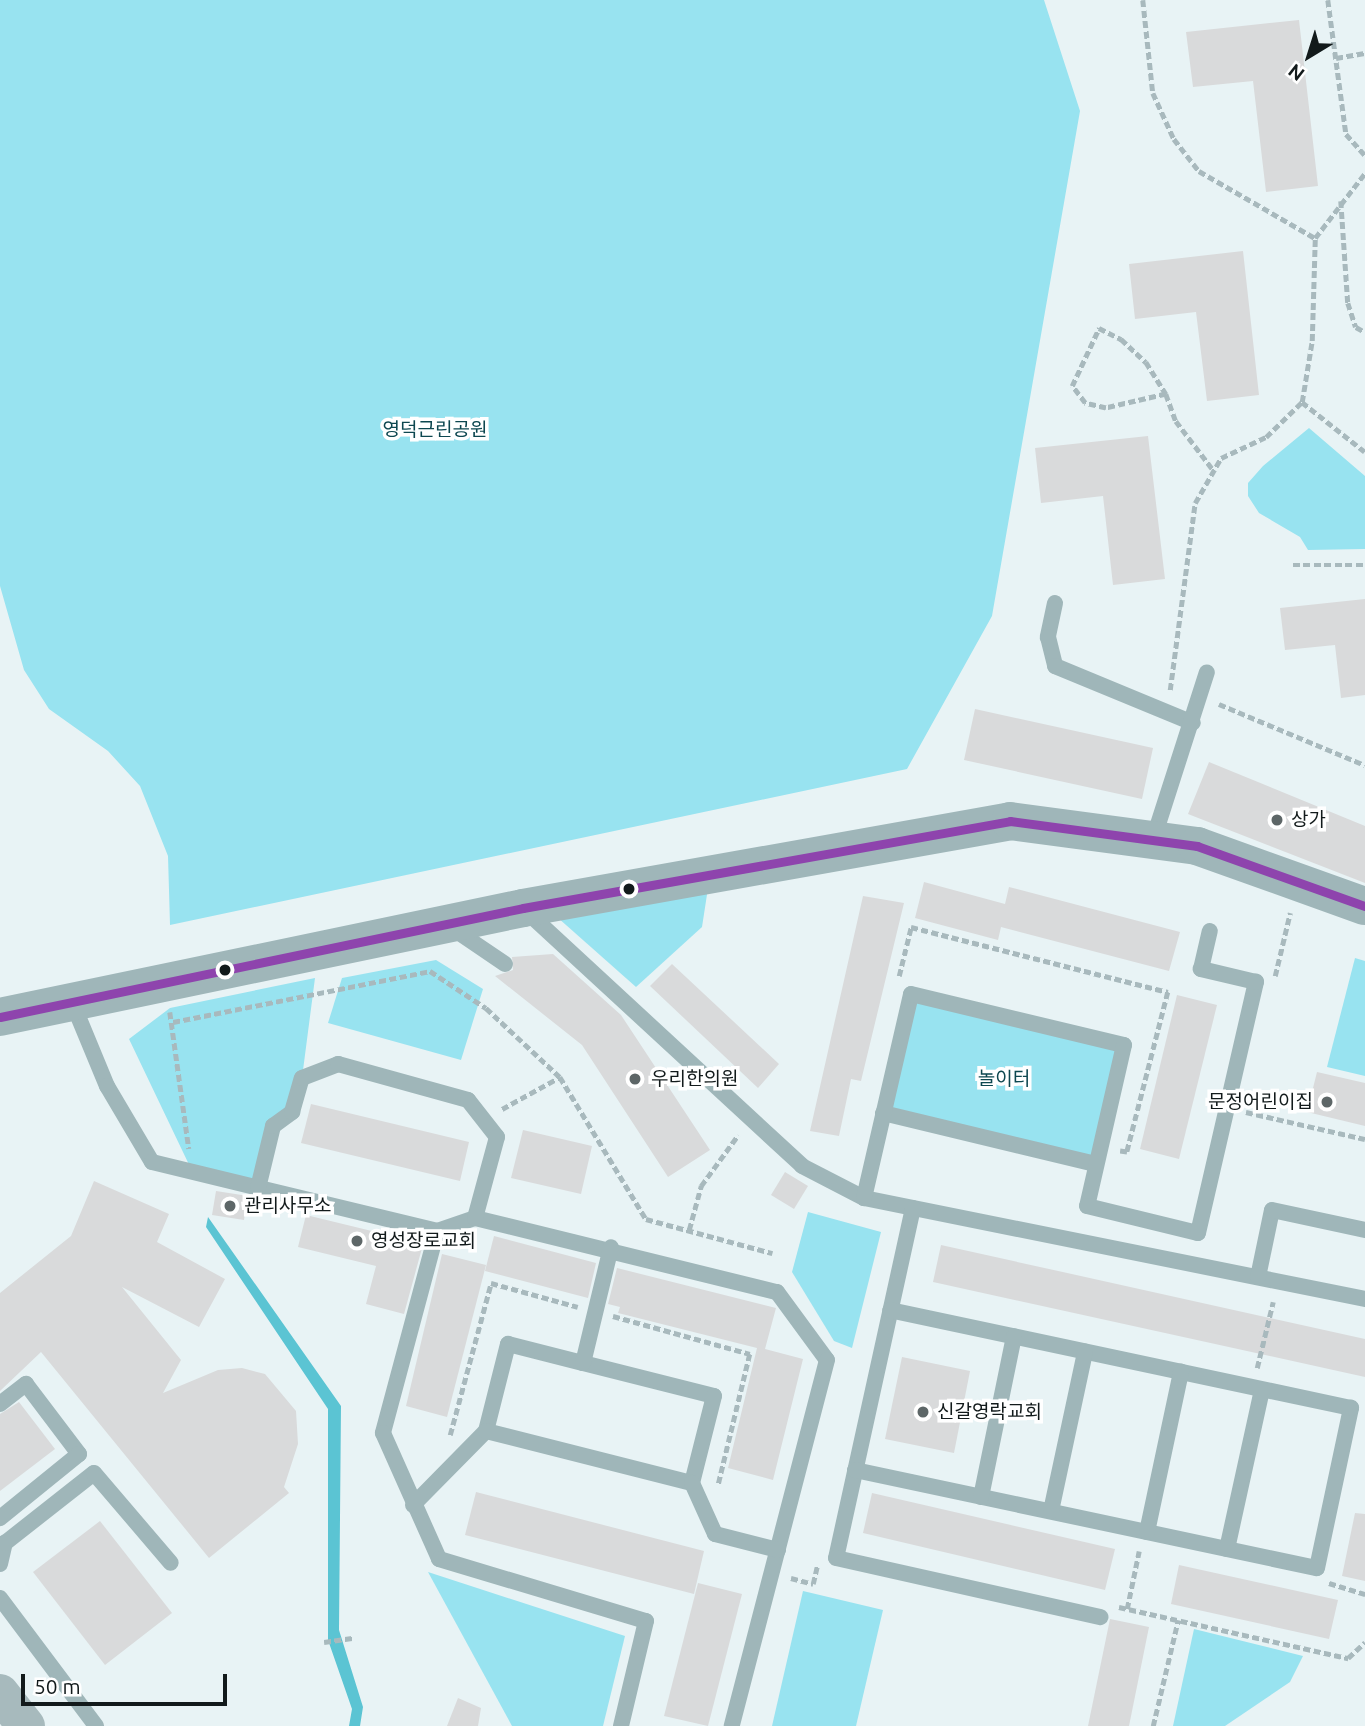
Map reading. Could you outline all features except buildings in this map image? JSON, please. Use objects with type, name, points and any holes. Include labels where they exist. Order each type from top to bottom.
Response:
[{"type":"main road","points":[[0,1693],[26,1726]]},
{"type":"street","points":[[0,1017],[73,1004],[523,908],[1010,821],[1197,846],[1365,906]]},
{"type":"lane","points":[[1055,603],[1048,637],[1055,666],[1193,723]]},
{"type":"lane","points":[[1153,840],[1202,697],[1207,672]]},
{"type":"lane","points":[[523,908],[803,1166],[864,1198],[1365,1299]]},
{"type":"lane","points":[[446,925],[505,964]]},
{"type":"lane","points":[[864,1198],[911,994],[1124,1045],[1087,1206],[1198,1233],[1256,982],[1201,969],[1210,931]]},
{"type":"lane","points":[[73,1004],[107,1086],[152,1162],[437,1231],[475,1217],[611,1247],[777,1292],[827,1360],[732,1726]]},
{"type":"lane","points":[[258,1188],[272,1126],[292,1112],[302,1078],[338,1064],[468,1100],[497,1136],[475,1217]]},
{"type":"lane","points":[[883,1113],[1097,1164]]},
{"type":"lane","points":[[913,1208],[836,1558],[1100,1617]]},
{"type":"lane","points":[[1258,1278],[1272,1210],[1365,1230]]},
{"type":"lane","points":[[437,1231],[383,1433],[439,1559],[646,1621],[621,1726]]},
{"type":"lane","points":[[583,1363],[611,1247]]},
{"type":"lane","points":[[855,1470],[1051,1511],[1144,1537],[1227,1549],[1317,1569],[1351,1408],[890,1310]]},
{"type":"lane","points":[[981,1497],[1014,1336]]},
{"type":"lane","points":[[413,1505],[486,1431],[508,1344],[714,1396],[692,1483],[715,1534],[778,1550]]},
{"type":"lane","points":[[1051,1511],[1085,1352]]},
{"type":"lane","points":[[1144,1537],[1181,1372]]},
{"type":"lane","points":[[0,1404],[26,1384],[94,1473],[171,1563]]},
{"type":"lane","points":[[1227,1549],[1262,1390]]},
{"type":"lane","points":[[486,1431],[692,1483]]},
{"type":"lane","points":[[0,1518],[79,1454]]},
{"type":"lane","points":[[0,1564],[5,1543],[94,1473]]},
{"type":"lane","points":[[0,1598],[96,1726]]},
{"type":"path","points":[[1143,0],[1153,93],[1174,139],[1199,171],[1315,238]]},
{"type":"path","points":[[1328,0],[1346,134],[1365,155]]},
{"type":"path","points":[[1336,58],[1365,53]]},
{"type":"path","points":[[1167,712],[1186,527],[1221,458],[1266,437],[1302,402],[1312,341],[1315,238],[1365,173]]},
{"type":"path","points":[[1341,201],[1348,303],[1356,327],[1365,332]]},
{"type":"path","points":[[1166,394],[1105,408],[1085,402],[1072,386],[1099,328],[1146,362],[1166,394],[1176,421],[1214,471]]},
{"type":"path","points":[[1302,402],[1365,452]]},
{"type":"path","points":[[1293,565],[1365,565]]},
{"type":"path","points":[[1202,697],[1365,765]]},
{"type":"path","points":[[895,991],[911,927],[1168,992],[1127,1152]]},
{"type":"path","points":[[173,1021],[430,971],[486,1008],[560,1077],[646,1219],[772,1252]]},
{"type":"path","points":[[166,999],[173,1021],[192,1173]]},
{"type":"path","points":[[484,1119],[560,1077]]},
{"type":"path","points":[[1244,1111],[1365,1139]]},
{"type":"path","points":[[689,1230],[701,1186],[744,1126]]},
{"type":"path","points":[[1256,1369],[1273,1299]]},
{"type":"path","points":[[1127,1609],[1144,1537]]},
{"type":"path","points":[[813,1584],[819,1556]]},
{"type":"path","points":[[1330,1584],[1365,1594]]},
{"type":"path","points":[[1153,1726],[1178,1620]]},
{"type":"path","points":[[324,1642],[354,1638]]},
{"type":"green space","name":"영덕근린공원","points":[[0,0],[1044,0],[1080,111],[992,616],[907,769],[170,925],[168,856],[140,786],[108,751],[49,709],[24,670],[0,586]]},
{"type":"green space","points":[[1309,428],[1365,476],[1365,549],[1308,550],[1300,537],[1259,513],[1248,496],[1248,483],[1263,466]]},
{"type":"green space","points":[[708,888],[702,927],[636,987],[557,917]]},
{"type":"green space","points":[[1355,958],[1365,961],[1365,1076],[1327,1067]]},
{"type":"green space","points":[[436,960],[483,989],[461,1060],[328,1023],[342,978]]},
{"type":"green space","points":[[315,978],[302,1078],[292,1112],[273,1126],[258,1188],[193,1173],[129,1039],[170,1008]]},
{"type":"green space","name":"놀이터","points":[[911,994],[1124,1045],[1096,1164],[883,1113]]},
{"type":"green space","points":[[808,1212],[881,1232],[852,1348],[834,1341],[792,1272]]},
{"type":"green space","points":[[428,1572],[625,1636],[603,1726],[512,1726]]},
{"type":"green space","points":[[803,1591],[883,1610],[856,1726],[772,1726]]},
{"type":"green space","points":[[1194,1629],[1303,1656],[1290,1682],[1225,1726],[1173,1726]]},
{"type":"shaded area","points":[[208,1217],[341,1406],[339,1630],[363,1707],[360,1726],[349,1726],[352,1709],[328,1640],[328,1409],[206,1227]]},
{"type":"transit line","points":[[0,1017],[523,908],[1010,821],[1197,846],[1365,906]]},
{"type":"place","name":"상가","points":[[1277,820]]},
{"type":"place","name":"우리한의원","points":[[635,1079]]},
{"type":"place","name":"문정어린이집","points":[[1327,1102]]},
{"type":"place","name":"관리사무소","points":[[230,1206]]},
{"type":"place","name":"영성장로교회","points":[[357,1241]]},
{"type":"place","name":"신갈영락교회","points":[[923,1412]]}]
